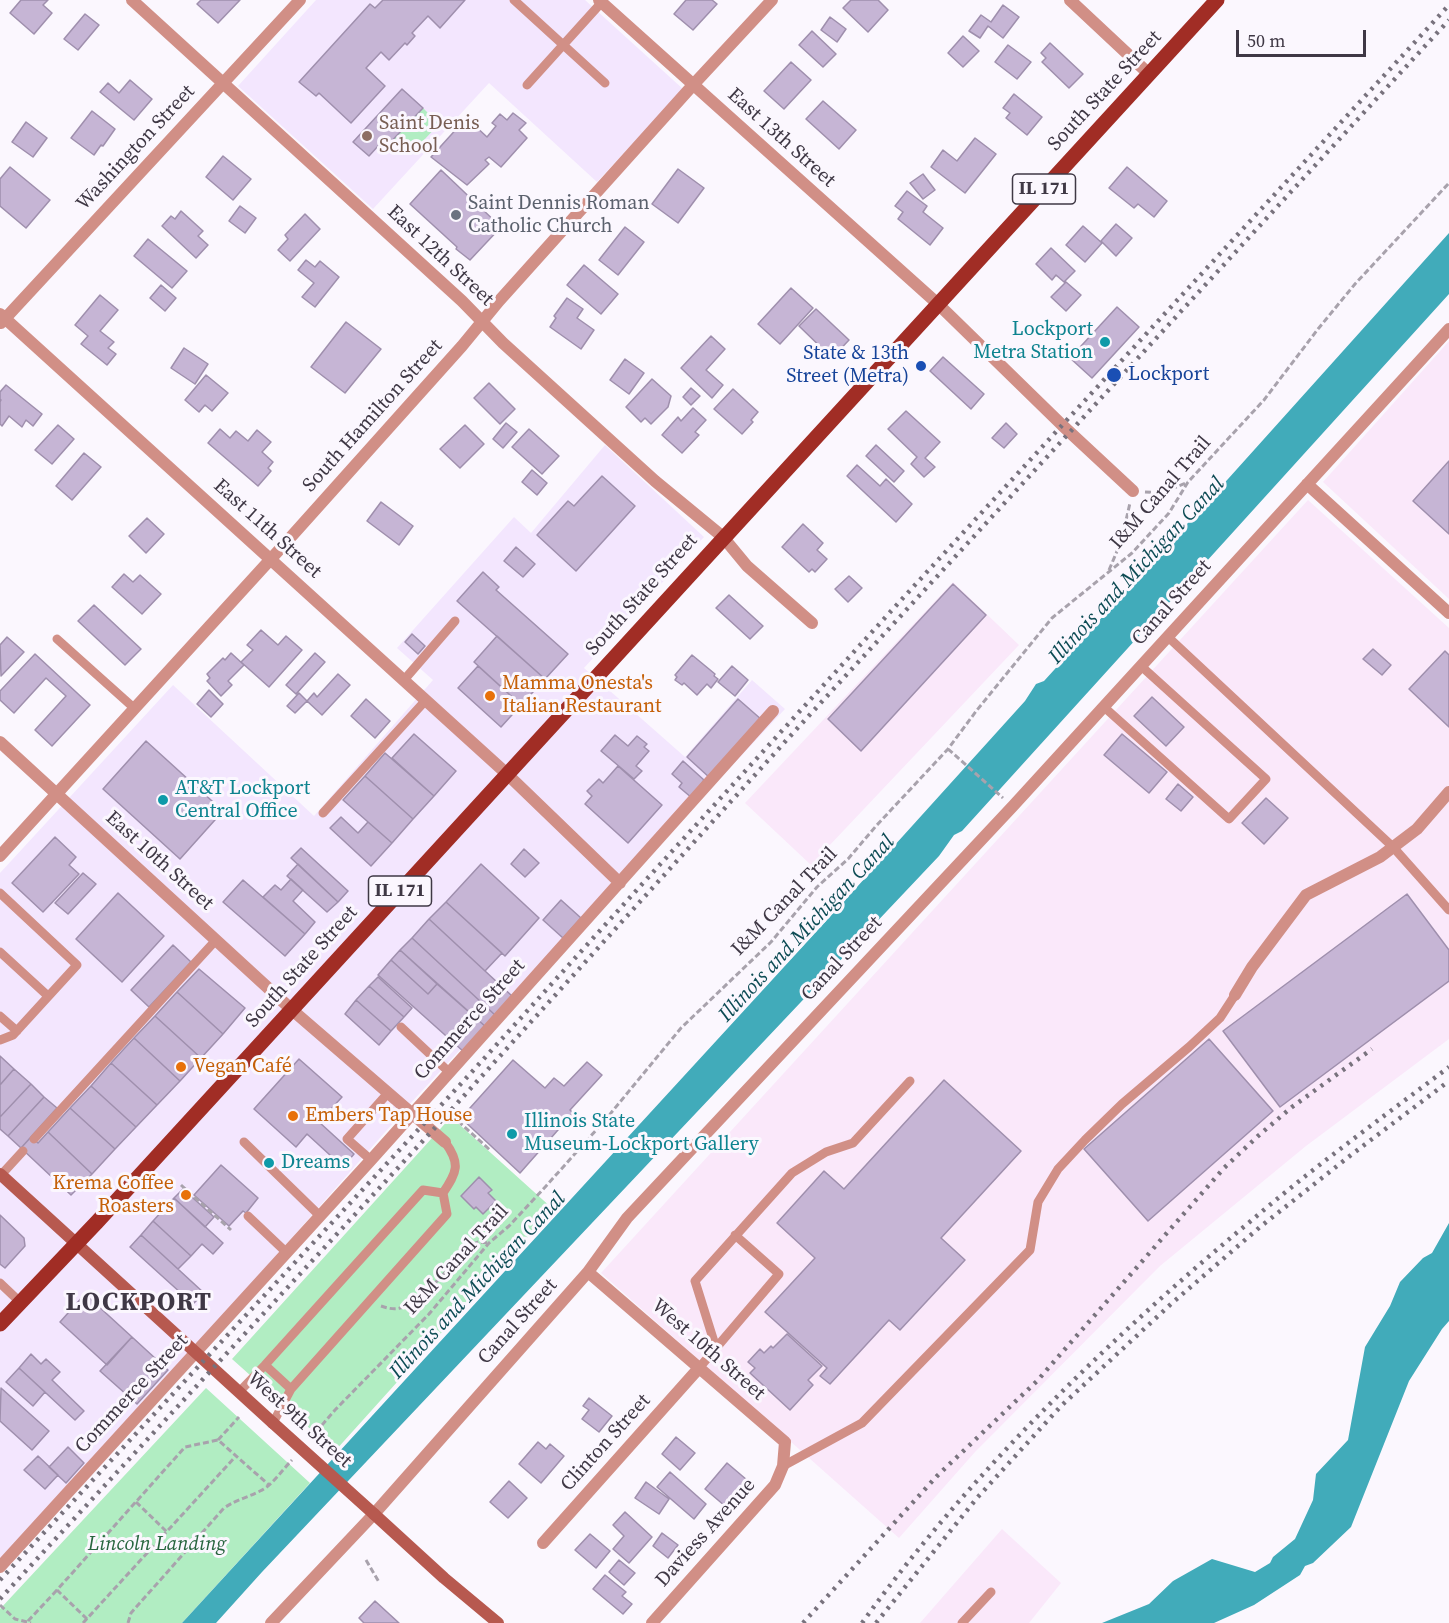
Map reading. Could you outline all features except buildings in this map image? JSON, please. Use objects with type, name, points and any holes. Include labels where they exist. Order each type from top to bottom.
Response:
[{"type":"main road","name":"South State Street","points":[[0,1324],[77,1244],[1217,0]]},
{"type":"main road","name":"West 9th Street","points":[[1,1175],[444,1578],[498,1623]]},
{"type":"street","name":"East 12th Street","points":[[132,0],[462,301],[503,343],[655,481],[723,537],[747,567],[812,623]]},
{"type":"street","name":"Washington Street","points":[[2,318],[300,0]]},
{"type":"street","name":"South Hamilton Street","points":[[0,856],[772,0]]},
{"type":"street","points":[[1070,0],[1149,74]]},
{"type":"street","name":"East 13th Street","points":[[601,1],[938,303],[1062,426],[1133,491]]},
{"type":"street","name":"East 11th Street","points":[[2,318],[507,774],[620,883]]},
{"type":"street","name":"Canal Street","points":[[271,1623],[374,1514],[588,1272],[627,1218],[1013,806],[1449,329]]},
{"type":"street","points":[[1307,484],[1449,613]]},
{"type":"street","name":"Commerce Street","points":[[0,1567],[371,1160],[773,711]]},
{"type":"street","name":"East 10th Street","points":[[0,742],[291,1009]]},
{"type":"street","points":[[1234,995],[1306,895],[1380,857],[1417,829],[1449,792]]},
{"type":"street","points":[[291,1009],[445,1142]]},
{"type":"street","name":"West 10th Street","points":[[588,1272],[785,1442],[783,1466]]},
{"type":"street","name":"Clinton Street","points":[[543,1543],[699,1368]]},
{"type":"street","name":"Daviess Avenue","points":[[652,1623],[775,1485],[783,1466]]},
{"type":"lane","points":[[514,0],[605,82]]},
{"type":"lane","points":[[526,85],[601,1]]},
{"type":"lane","points":[[404,680],[455,621]]},
{"type":"lane","points":[[1168,637],[1393,847],[1449,910]]},
{"type":"lane","points":[[57,639],[134,708]]},
{"type":"lane","points":[[1104,706],[1229,819],[1266,779],[1141,666]]},
{"type":"lane","points":[[323,813],[426,700]]},
{"type":"lane","points":[[0,893],[77,965],[13,1035],[0,1040]]},
{"type":"lane","points":[[34,1139],[216,940]]},
{"type":"lane","points":[[0,951],[48,996]]},
{"type":"lane","points":[[783,1466],[862,1423],[1030,1250],[1038,1202],[1058,1169],[1122,1104],[1220,1018],[1234,995]]},
{"type":"lane","points":[[0,1016],[17,1031]]},
{"type":"lane","points":[[401,1027],[449,1072]]},
{"type":"lane","points":[[716,1348],[695,1281],[792,1173],[825,1152],[853,1143],[910,1081]]},
{"type":"lane","points":[[371,1160],[347,1139],[388,1093]]},
{"type":"lane","points":[[244,1142],[320,1216]]},
{"type":"lane","points":[[273,1422],[291,1389],[447,1214],[443,1193],[454,1172],[455,1161],[453,1153],[445,1142]]},
{"type":"lane","points":[[1,1175],[24,1151]]},
{"type":"lane","points":[[239,1392],[423,1190],[443,1193]]},
{"type":"lane","points":[[248,1216],[287,1253]]},
{"type":"lane","points":[[699,1368],[779,1274],[735,1235]]},
{"type":"lane","points":[[0,1283],[20,1302]]},
{"type":"lane","points":[[265,1365],[291,1389]]},
{"type":"lane","points":[[963,1623],[991,1592]]},
{"type":"path","name":"I&M Canal Trail","points":[[305,1445],[335,1410],[429,1314],[489,1243],[509,1226],[606,1119],[681,1028],[771,942],[817,887],[848,859],[948,749],[1052,618],[1132,553],[1169,513],[1188,482],[1264,400],[1355,284],[1449,183]]},
{"type":"path","points":[[1108,572],[1121,542],[1133,491],[1161,493],[1188,482]]},
{"type":"path","points":[[948,749],[1013,806]]},
{"type":"path","points":[[458,1120],[490,1151]]},
{"type":"path","points":[[181,1185],[231,1230]]},
{"type":"path","points":[[367,1304],[392,1309],[411,1303],[424,1293],[469,1246],[478,1242],[489,1243]]},
{"type":"path","points":[[0,1605],[15,1619],[30,1622],[185,1447],[218,1440],[239,1417]]},
{"type":"path","points":[[218,1440],[269,1485]]},
{"type":"path","points":[[128,1623],[130,1613],[224,1508],[269,1485],[297,1453]]},
{"type":"path","points":[[83,1623],[237,1456]]},
{"type":"path","points":[[136,1502],[167,1532]]},
{"type":"path","points":[[366,1560],[379,1581]]},
{"type":"path","points":[[57,1590],[87,1619]]},
{"type":"path","points":[[11,1623],[15,1619]]},
{"type":"shaded area","name":"Saint Denis School","points":[[316,0],[585,0],[683,89],[597,182],[489,83],[373,209],[238,86]]},
{"type":"shaded area","points":[[1449,341],[1449,599],[1323,482]]},
{"type":"shaded area","points":[[605,445],[704,537],[584,668],[685,757],[752,680],[785,709],[713,786],[708,781],[409,1105],[207,1334],[0,1561],[0,873],[173,685],[314,816],[433,680],[397,648],[514,517],[531,533]]},
{"type":"shaded area","points":[[1308,500],[1449,628],[1449,1039],[1306,1146],[1160,1266],[975,1452],[899,1538],[601,1273]]},
{"type":"shaded area","points":[[953,582],[1019,645],[811,865],[745,803]]},
{"type":"shaded area","points":[[1002,1529],[1061,1583],[1029,1623],[920,1623]]},
{"type":"green space","points":[[423,108],[439,124],[410,155],[393,140]]},
{"type":"green space","points":[[451,1117],[553,1209],[335,1451],[232,1359]]},
{"type":"green space","name":"Lincoln Landing","points":[[206,1388],[310,1483],[182,1623],[0,1623],[0,1609]]},
{"type":"water","name":"Illinois and Michigan Canal","points":[[1449,233],[1449,294],[962,831],[954,835],[939,856],[216,1623],[182,1623],[828,919],[1025,701],[1036,684],[1044,681]]},
{"type":"water","points":[[1449,1223],[1449,1321],[1409,1381],[1351,1527],[1313,1563],[1305,1566],[1300,1575],[1254,1605],[1214,1623],[1102,1623],[1149,1604],[1173,1581],[1212,1559],[1255,1572],[1270,1563],[1273,1557],[1295,1539],[1313,1500],[1316,1474],[1348,1440],[1365,1347],[1390,1306],[1400,1282],[1423,1258],[1432,1253]]},
{"type":"railway","points":[[0,1580],[470,1074],[903,598],[1449,5]]},
{"type":"railway","points":[[0,1599],[432,1131],[793,733],[1449,20]]},
{"type":"railway","points":[[803,1623],[937,1476],[1037,1381],[1224,1168],[1292,1107],[1372,1049]]},
{"type":"railway","points":[[862,1623],[904,1567],[995,1461],[1095,1360],[1199,1265],[1276,1200],[1449,1067]]},
{"type":"railway","points":[[876,1623],[977,1498],[1061,1406],[1171,1304],[1260,1227],[1449,1081]]},
{"type":"place","name":"Saint Denis School","points":[[367,136]]},
{"type":"place","name":"Saint Dennis Roman Catholic Church","points":[[456,215]]},
{"type":"place","name":"Lockport Metra Station","points":[[1105,342]]},
{"type":"place","name":"State & 13th Street (Metra)","points":[[921,366]]},
{"type":"place","name":"Lockport","points":[[1114,375]]},
{"type":"place","name":"Mamma Onesta's Italian Restaurant","points":[[490,696]]},
{"type":"place","name":"AT&T Lockport Central Office","points":[[163,800]]},
{"type":"place","name":"Vegan Café","points":[[181,1067]]},
{"type":"place","name":"Embers Tap House","points":[[293,1116]]},
{"type":"place","name":"Illinois State Museum-Lockport Gallery","points":[[512,1134]]},
{"type":"place","name":"Dreams","points":[[269,1163]]},
{"type":"place","name":"Krema Coffee Roasters","points":[[186,1195]]},
{"type":"district","name":"LOCKPORT","points":[[139,1303]]}]
